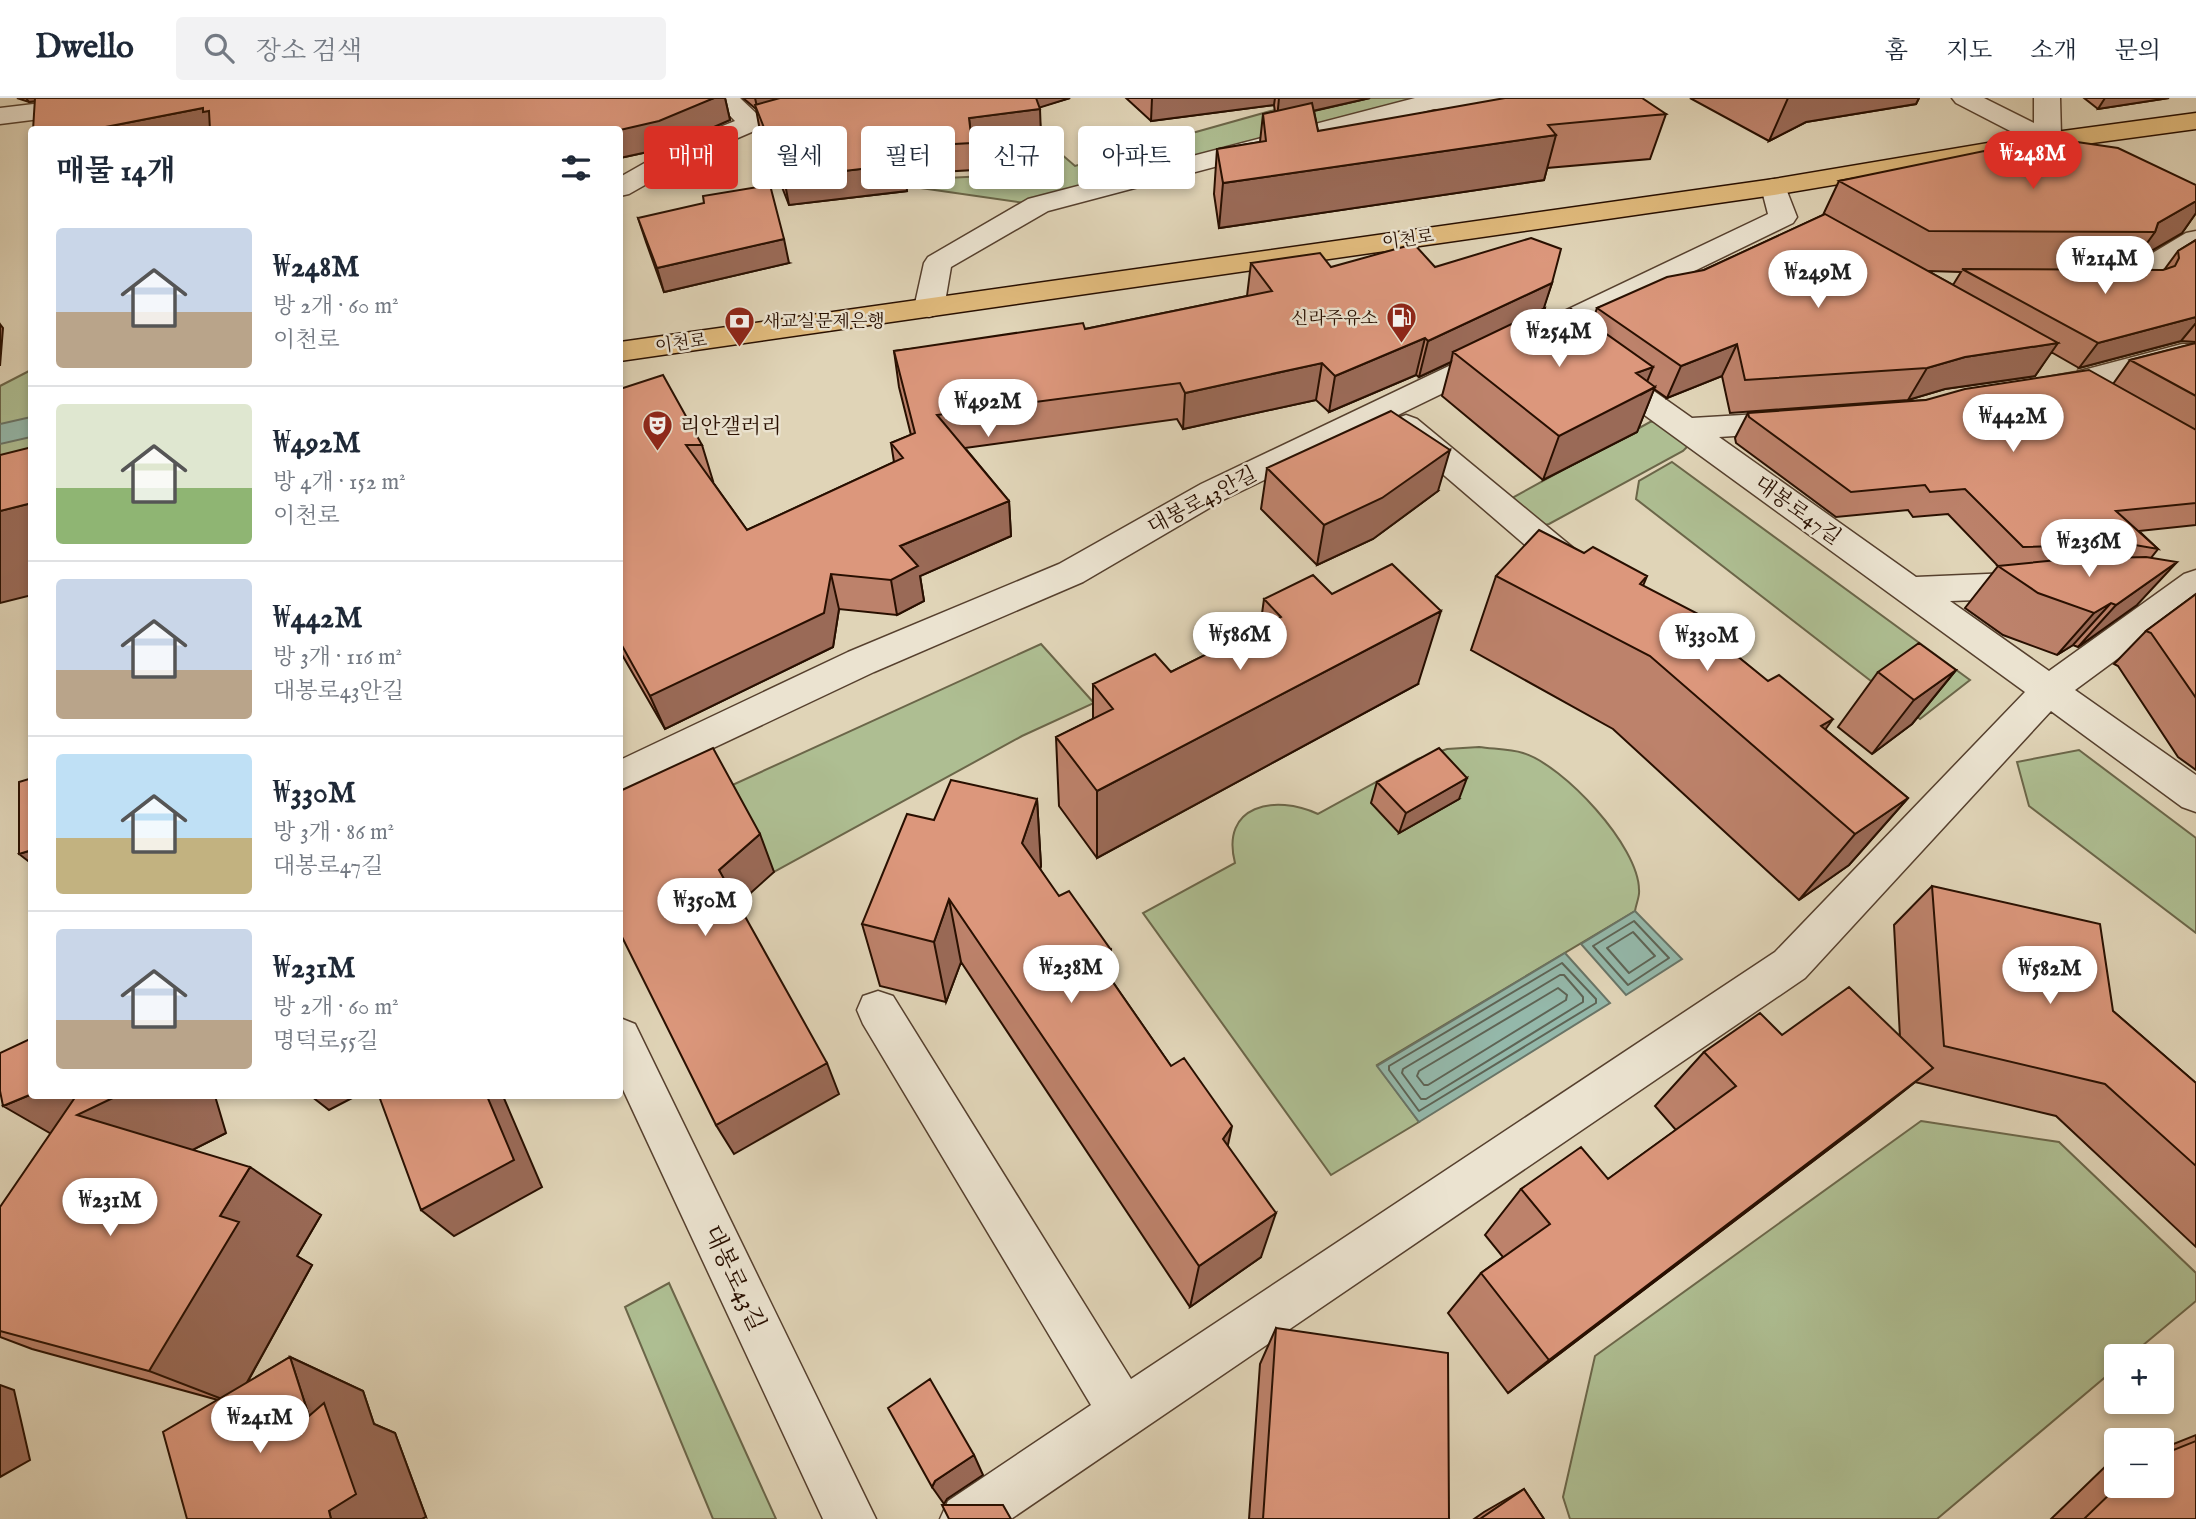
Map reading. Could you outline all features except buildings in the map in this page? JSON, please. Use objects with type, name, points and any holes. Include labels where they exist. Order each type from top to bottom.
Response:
[{"type":"main road","name":"이천로","points":[[623,352],[929,307],[1788,211],[2048,141],[2196,121]]},
{"type":"street","points":[[0,116],[144,98]]},
{"type":"street","points":[[726,98],[751,123]]},
{"type":"street","points":[[623,186],[687,150],[751,123],[845,98]]},
{"type":"street","points":[[929,307],[938,262],[1038,205],[1433,101],[1534,98]]},
{"type":"street","points":[[1965,98],[2108,170]]},
{"type":"street","points":[[2047,98],[2048,141]]},
{"type":"street","name":"대봉로43안길","points":[[623,777],[860,662],[1071,573],[1212,492],[1788,211]]},
{"type":"street","points":[[2075,283],[2144,284],[2141,272],[2196,239]]},
{"type":"street","name":"대봉로47길","points":[[1547,330],[2196,796]]},
{"type":"street","points":[[2017,393],[2076,382],[2182,354],[2196,354]]},
{"type":"street","points":[[2041,362],[2112,402]]},
{"type":"street","points":[[1386,408],[1565,560]]},
{"type":"street","points":[[1686,429],[1826,420]]},
{"type":"street","points":[[1909,590],[2071,584]]},
{"type":"street","points":[[2134,587],[2187,589]]},
{"type":"street","points":[[966,1519],[1790,965],[2049,690],[2187,589]]},
{"type":"street","points":[[878,1010],[1124,1413]]},
{"type":"street","name":"대봉로43길","points":[[623,1044],[850,1519]]},
{"type":"shaded area","points":[[1317,98],[1534,98],[1433,101],[1195,164],[1195,132]]},
{"type":"shaded area","points":[[1064,156],[1075,166],[1078,165],[1078,189],[1099,189],[1038,205],[928,189],[955,189],[955,178],[969,177],[969,189],[1064,189]]},
{"type":"shaded area","points":[[28,372],[28,475],[0,481],[0,386]]},
{"type":"shaded area","points":[[1665,419],[1690,444],[1683,451],[1549,524],[1533,528],[1503,503],[1650,422]]},
{"type":"shaded area","points":[[1672,462],[1970,680],[1920,719],[1636,499],[1639,481]]},
{"type":"shaded area","points":[[1041,644],[1094,703],[1022,736],[774,872],[728,787]]},
{"type":"shaded area","points":[[1479,747],[1523,753],[1558,773],[1577,790],[1613,830],[1636,872],[1639,892],[1635,911],[1377,1065],[1419,1122],[1331,1175],[1143,913],[1235,863],[1232,843],[1236,828],[1243,817],[1255,809],[1269,805],[1285,805],[1318,814],[1418,759],[1447,749]]},
{"type":"shaded area","points":[[2079,750],[2196,838],[2196,933],[2029,806],[2017,762]]},
{"type":"shaded area","points":[[1921,1121],[2059,1142],[2196,1273],[2196,1301],[2144,1344],[2104,1344],[2104,1378],[1937,1519],[1570,1519],[1563,1497],[1595,1356]]},
{"type":"shaded area","points":[[669,1283],[776,1519],[713,1519],[625,1307]]},
{"type":"water","points":[[28,418],[28,438],[0,444],[0,424]]},
{"type":"water","points":[[1635,911],[1682,959],[1626,995],[1581,944]]},
{"type":"water","points":[[1565,953],[1610,1003],[1419,1122],[1377,1066]]},
{"type":"place","name":"신라주유소","points":[[1401,345]]},
{"type":"place","name":"새교실문제은행","points":[[740,348]]},
{"type":"place","name":"리안갤러리","points":[[657,453]]}]
